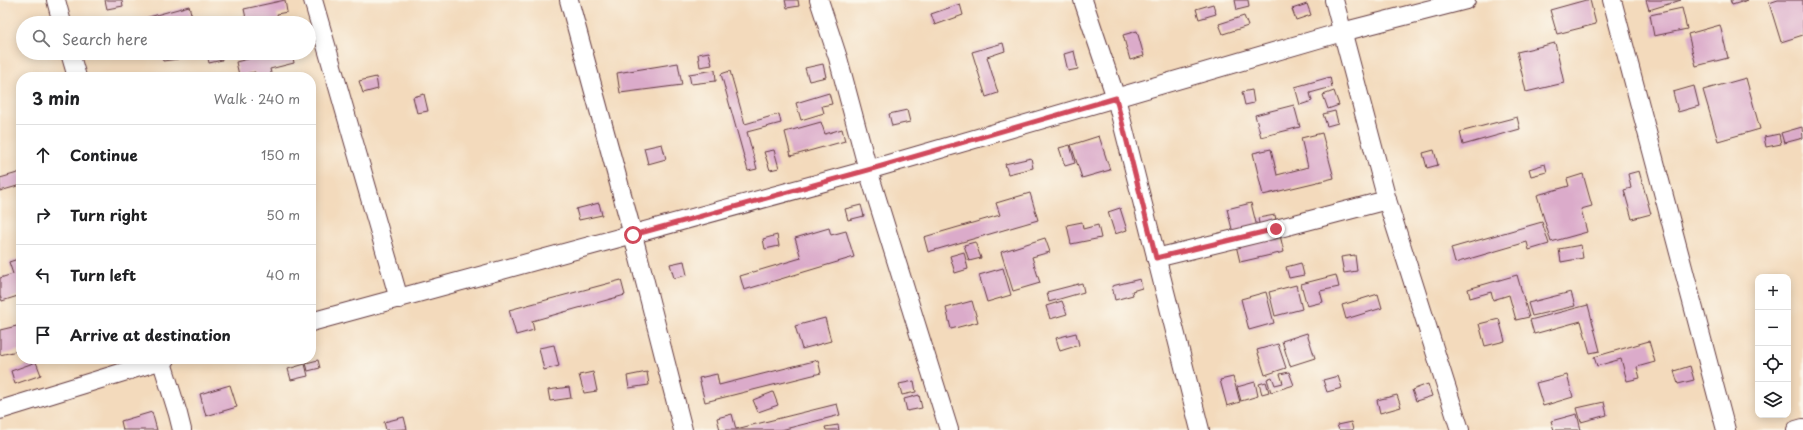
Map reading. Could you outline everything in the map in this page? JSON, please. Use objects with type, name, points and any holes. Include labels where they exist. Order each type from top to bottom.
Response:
[{"type":"street","points":[[56,0],[60,16]]},
{"type":"street","points":[[313,0],[399,300]]},
{"type":"street","points":[[569,0],[633,235],[683,430]]},
{"type":"street","points":[[819,0],[838,58],[868,170],[949,430]]},
{"type":"street","points":[[1083,0],[1116,98],[1200,430]]},
{"type":"street","points":[[1334,0],[1387,200],[1460,430]]},
{"type":"street","points":[[316,321],[399,300],[868,170],[1342,32],[1466,0]]},
{"type":"street","points":[[1612,0],[1726,430]]},
{"type":"street","points":[[72,60],[76,72]]},
{"type":"street","points":[[1156,258],[1387,200]]},
{"type":"street","points":[[0,410],[147,364]]},
{"type":"street","points":[[164,364],[182,430]]},
{"type":"street","points":[[1796,430],[1803,428]]},
{"type":"building","points":[[105,0],[122,0],[123,6],[107,9]]},
{"type":"building","points":[[285,0],[287,12],[277,14],[277,16],[246,16],[244,9]]},
{"type":"building","points":[[785,0],[798,0],[799,6],[787,8]]},
{"type":"building","points":[[1235,0],[1248,0],[1249,7],[1237,10]]},
{"type":"building","points":[[1590,0],[1596,24],[1557,34],[1550,10]]},
{"type":"building","points":[[1646,0],[1681,0],[1649,10]]},
{"type":"building","points":[[1730,0],[1748,0],[1732,5]]},
{"type":"building","points":[[1778,0],[1803,0],[1803,35],[1781,42],[1769,3]]},
{"type":"building","points":[[960,4],[963,15],[935,25],[931,14]]},
{"type":"building","points":[[1213,4],[1216,14],[1199,19],[1196,9]]},
{"type":"building","points":[[1307,4],[1311,15],[1296,20],[1292,9]]},
{"type":"building","points":[[189,6],[192,16],[152,16]]},
{"type":"building","points":[[1682,8],[1687,29],[1654,36],[1650,15]]},
{"type":"building","points":[[1244,16],[1248,26],[1223,34],[1219,24]]},
{"type":"building","points":[[1720,25],[1728,58],[1696,66],[1688,34]]},
{"type":"building","points":[[1137,31],[1144,56],[1130,60],[1123,35]]},
{"type":"building","points":[[1003,43],[1005,51],[987,57],[998,93],[986,97],[972,52]]},
{"type":"building","points":[[1555,43],[1564,83],[1526,92],[1517,52]]},
{"type":"building","points":[[1074,51],[1078,69],[1068,71],[1064,54]]},
{"type":"building","points":[[709,52],[712,65],[700,67],[698,54]]},
{"type":"building","points":[[208,60],[222,60],[209,63]]},
{"type":"building","points":[[244,60],[293,60],[294,63],[270,69],[271,72],[238,72],[236,62]]},
{"type":"building","points":[[678,63],[682,85],[620,93],[617,73]]},
{"type":"building","points":[[823,64],[826,77],[809,81],[805,68]]},
{"type":"building","points":[[715,70],[716,81],[691,84],[689,74]]},
{"type":"building","points":[[730,71],[745,124],[779,114],[781,123],[747,132],[757,169],[748,171],[721,74]]},
{"type":"building","points":[[376,77],[378,89],[363,93],[359,81]]},
{"type":"building","points":[[1330,77],[1332,87],[1310,93],[1312,101],[1300,105],[1295,87]]},
{"type":"building","points":[[1746,78],[1760,129],[1718,141],[1703,90]]},
{"type":"building","points":[[1694,86],[1699,106],[1678,112],[1673,92]]},
{"type":"building","points":[[1252,90],[1254,103],[1245,105],[1242,92]]},
{"type":"building","points":[[1334,91],[1339,105],[1328,109],[1323,95]]},
{"type":"building","points":[[829,93],[832,104],[822,106],[824,113],[801,120],[796,103]]},
{"type":"building","points":[[424,94],[428,111],[417,113],[413,97]]},
{"type":"building","points":[[1294,105],[1300,127],[1261,137],[1255,115]]},
{"type":"building","points":[[907,110],[910,122],[892,126],[889,114]]},
{"type":"building","points":[[1335,111],[1338,123],[1327,126],[1323,114]]},
{"type":"building","points":[[1517,117],[1520,129],[1463,145],[1460,132]]},
{"type":"building","points":[[821,122],[825,134],[842,129],[845,141],[791,156],[785,132]]},
{"type":"building","points":[[1802,127],[1803,138],[1784,143],[1781,133]]},
{"type":"building","points":[[1322,133],[1334,178],[1263,195],[1253,153],[1271,149],[1277,175],[1308,167],[1301,138]]},
{"type":"building","points":[[1779,134],[1781,144],[1766,147],[1764,137]]},
{"type":"building","points":[[1099,136],[1110,170],[1082,178],[1071,145]]},
{"type":"building","points":[[662,144],[666,159],[648,164],[644,148]]},
{"type":"building","points":[[1070,145],[1075,163],[1065,166],[1059,148]]},
{"type":"building","points":[[774,150],[779,168],[770,170],[764,152]]},
{"type":"building","points":[[1434,150],[1438,165],[1427,168],[1423,153]]},
{"type":"building","points":[[1031,158],[1033,168],[1008,174],[1005,164]]},
{"type":"building","points":[[1545,164],[1547,172],[1531,176],[1529,169]]},
{"type":"building","points":[[1639,171],[1651,214],[1632,219],[1624,190],[1631,188],[1628,174]]},
{"type":"building","points":[[16,173],[16,186],[0,191],[0,178]]},
{"type":"building","points":[[1583,174],[1592,206],[1581,209],[1587,232],[1551,242],[1537,195],[1569,186],[1567,179]]},
{"type":"building","points":[[1030,193],[1038,220],[928,252],[924,237],[1000,215],[996,203]]},
{"type":"building","points":[[599,203],[602,215],[579,220],[576,209]]},
{"type":"building","points":[[1251,203],[1257,227],[1233,233],[1227,209]]},
{"type":"building","points":[[861,205],[864,216],[848,220],[845,209]]},
{"type":"building","points":[[1120,208],[1127,230],[1115,234],[1108,212]]},
{"type":"building","points":[[1275,215],[1277,225],[1260,229],[1258,218]]},
{"type":"building","points":[[1082,222],[1083,229],[1098,225],[1101,238],[1071,244],[1067,225]]},
{"type":"building","points":[[1542,222],[1549,244],[1529,250],[1527,242],[1455,263],[1451,248]]},
{"type":"building","points":[[829,228],[831,235],[846,231],[854,257],[744,290],[740,276],[801,258],[795,238]]},
{"type":"building","points":[[1279,231],[1284,252],[1240,262],[1235,241]]},
{"type":"building","points":[[777,235],[779,246],[765,249],[763,239]]},
{"type":"building","points":[[1045,238],[1050,252],[1032,257],[1040,283],[1013,291],[1001,252]]},
{"type":"building","points":[[975,242],[981,258],[969,261],[964,245]]},
{"type":"building","points":[[1581,245],[1583,258],[1561,262],[1559,249]]},
{"type":"building","points":[[964,252],[968,269],[955,273],[950,256]]},
{"type":"building","points":[[1355,255],[1357,271],[1344,273],[1341,257]]},
{"type":"building","points":[[16,260],[16,297],[2,301],[0,296],[0,278],[13,274],[9,262]]},
{"type":"building","points":[[684,261],[687,275],[674,278],[670,264]]},
{"type":"building","points":[[1301,263],[1304,275],[1289,278],[1286,267]]},
{"type":"building","points":[[1003,268],[1011,295],[987,302],[979,275]]},
{"type":"building","points":[[1336,275],[1339,287],[1320,291],[1323,302],[1307,306],[1301,284]]},
{"type":"building","points":[[1517,275],[1529,317],[1516,320],[1509,295],[1493,300],[1491,292],[1470,298],[1468,289]]},
{"type":"building","points":[[1140,279],[1142,288],[1132,291],[1133,295],[1115,300],[1112,286]]},
{"type":"building","points":[[621,280],[625,295],[532,321],[534,330],[516,335],[509,310]]},
{"type":"building","points":[[1082,283],[1084,292],[1049,302],[1047,292]]},
{"type":"building","points":[[1296,285],[1302,309],[1275,316],[1269,292]]},
{"type":"building","points":[[1266,292],[1274,323],[1249,330],[1241,299]]},
{"type":"building","points":[[1571,292],[1575,306],[1532,316],[1528,303]]},
{"type":"building","points":[[1378,294],[1382,308],[1346,319],[1342,305]]},
{"type":"building","points":[[972,301],[978,322],[951,329],[946,308]]},
{"type":"building","points":[[1062,301],[1067,314],[1050,319],[1046,306]]},
{"type":"building","points":[[1588,305],[1600,351],[1590,353],[1581,321],[1534,334],[1530,320]]},
{"type":"building","points":[[825,318],[831,341],[802,349],[795,326]]},
{"type":"building","points":[[1499,319],[1505,341],[1485,346],[1479,324]]},
{"type":"building","points":[[16,326],[16,351],[0,355],[0,330]]},
{"type":"building","points":[[1076,333],[1079,345],[1060,351],[1056,338]]},
{"type":"building","points":[[1307,333],[1315,358],[1290,366],[1282,341]]},
{"type":"building","points":[[1649,341],[1655,362],[1637,367],[1640,378],[1627,381],[1621,359],[1597,366],[1594,357]]},
{"type":"building","points":[[1278,344],[1286,368],[1265,375],[1257,350]]},
{"type":"building","points":[[554,345],[559,366],[544,370],[539,348]]},
{"type":"building","points":[[316,360],[318,360],[320,368],[308,371],[306,364],[316,364]]},
{"type":"building","points":[[818,360],[821,373],[705,402],[699,378],[717,374],[719,385]]},
{"type":"building","points":[[30,364],[37,364],[41,375],[15,384],[11,371]]},
{"type":"building","points":[[305,364],[308,376],[291,380],[288,369]]},
{"type":"building","points":[[1690,366],[1694,380],[1678,384],[1674,371]]},
{"type":"building","points":[[593,372],[597,391],[584,393],[579,375]]},
{"type":"building","points":[[647,372],[649,385],[629,388],[627,376]]},
{"type":"building","points":[[1289,372],[1294,385],[1271,392],[1267,379],[1272,377],[1275,385],[1283,383],[1280,374]]},
{"type":"building","points":[[1567,375],[1573,397],[1543,406],[1536,383]]},
{"type":"building","points":[[1338,376],[1342,388],[1327,392],[1323,380]]},
{"type":"building","points":[[1233,377],[1240,402],[1227,406],[1220,380]]},
{"type":"building","points":[[914,381],[916,392],[902,395],[899,384]]},
{"type":"building","points":[[1255,382],[1258,396],[1241,401],[1237,387]]},
{"type":"building","points":[[1266,382],[1269,392],[1262,394],[1259,384]]},
{"type":"building","points":[[1428,384],[1432,396],[1416,401],[1412,390]]},
{"type":"building","points":[[230,385],[237,407],[206,416],[200,394]]},
{"type":"building","points":[[569,387],[571,398],[550,401],[548,390]]},
{"type":"building","points":[[773,392],[778,405],[758,412],[753,400]]},
{"type":"building","points":[[919,395],[922,408],[907,411],[904,399]]},
{"type":"building","points":[[1397,395],[1401,407],[1380,413],[1377,400]]},
{"type":"building","points":[[1604,402],[1607,415],[1581,422],[1577,408]]},
{"type":"building","points":[[837,404],[840,415],[781,430],[720,430],[717,418],[732,414],[736,429]]},
{"type":"building","points":[[152,412],[157,430],[123,430],[121,421]]},
{"type":"building","points":[[1577,414],[1581,430],[1554,430],[1551,421]]},
{"type":"building","points":[[404,417],[407,429],[386,430],[384,422]]},
{"type":"building","points":[[1351,422],[1353,430],[1339,430],[1337,425]]},
{"type":"building","points":[[838,425],[839,430],[826,430],[825,427]]},
{"type":"route","points":[[633,235],[868,170],[1116,98],[1156,258],[1276,229]]}]
